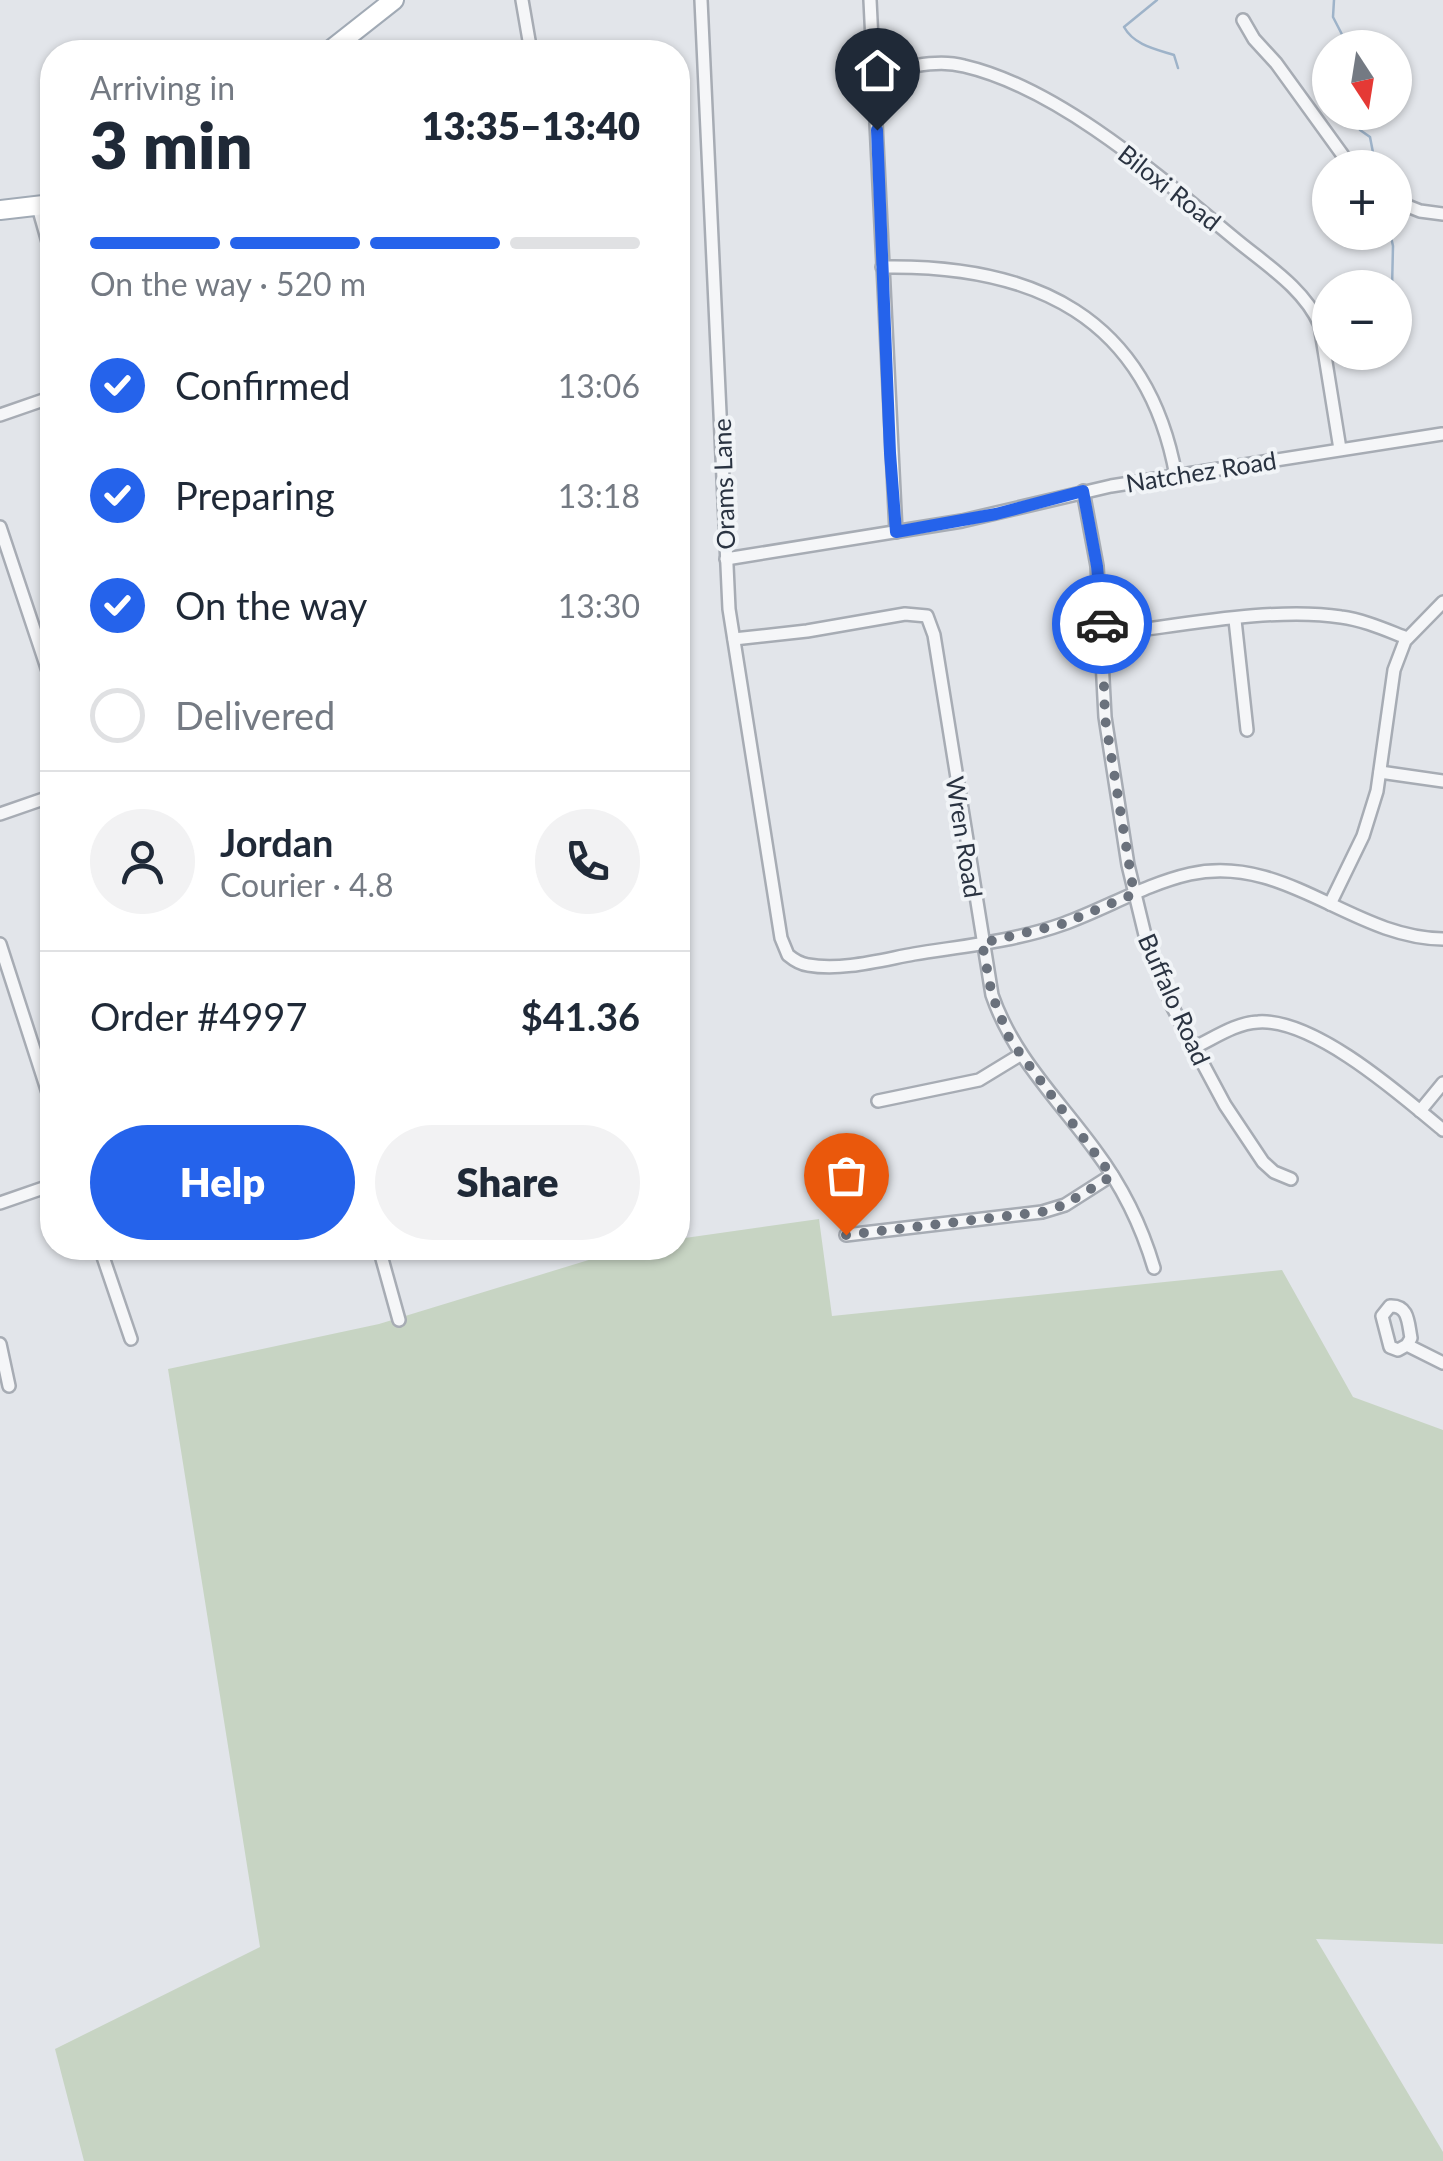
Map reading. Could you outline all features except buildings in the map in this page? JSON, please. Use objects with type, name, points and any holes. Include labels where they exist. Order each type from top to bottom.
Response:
[{"type":"main road","points":[[343,40],[394,0]]},
{"type":"main road","points":[[0,210],[40,206]]},
{"type":"street","points":[[522,0],[529,40]]},
{"type":"street","name":"Orams Lane","points":[[702,0],[726,559],[734,639],[781,938],[794,960],[809,966],[850,964],[982,943]]},
{"type":"street","points":[[870,0],[896,532]]},
{"type":"street","points":[[1244,20],[1254,39],[1339,150]]},
{"type":"street","name":"Biloxi Road","points":[[874,74],[943,62],[982,71],[1044,100],[1105,136],[1192,203],[1286,282],[1314,312],[1320,325],[1340,449]]},
{"type":"street","points":[[1412,208],[1443,214]]},
{"type":"street","points":[[882,267],[931,267],[997,278],[1038,290],[1084,316],[1128,358],[1150,390],[1165,428],[1176,476]]},
{"type":"street","points":[[0,415],[40,401]]},
{"type":"street","name":"Natchez Road","points":[[726,559],[996,514],[1083,491],[1442,434]]},
{"type":"street","name":"Buffalo Road","points":[[1083,491],[1097,566],[1105,718],[1134,894],[1160,977],[1193,1048],[1242,1134],[1274,1172],[1291,1179]]},
{"type":"street","points":[[0,528],[40,647]]},
{"type":"street","points":[[1330,904],[1363,836],[1380,772],[1392,682],[1407,638],[1443,602]]},
{"type":"street","name":"Wren Road","points":[[734,639],[905,614],[927,616],[934,635],[982,943],[1000,1019],[1020,1054],[1112,1176],[1134,1212],[1154,1268]]},
{"type":"street","points":[[1102,635],[1320,614],[1356,620],[1407,638]]},
{"type":"street","points":[[1235,620],[1247,730]]},
{"type":"street","points":[[1380,772],[1443,780]]},
{"type":"street","points":[[0,814],[40,800]]},
{"type":"street","points":[[982,943],[1062,924],[1180,876],[1225,870],[1278,879],[1371,924],[1414,938],[1443,939]]},
{"type":"street","points":[[0,944],[40,1067]]},
{"type":"street","points":[[1193,1048],[1249,1023],[1287,1026],[1357,1062],[1443,1130]]},
{"type":"street","points":[[878,1101],[978,1080],[1020,1054]]},
{"type":"street","points":[[1420,1111],[1443,1083]]},
{"type":"street","points":[[846,1235],[1042,1212],[1064,1205],[1112,1176]]},
{"type":"street","points":[[0,1202],[40,1190]]},
{"type":"street","points":[[104,1260],[131,1339]]},
{"type":"street","points":[[382,1260],[399,1320]]},
{"type":"street","points":[[0,1344],[9,1386]]},
{"type":"street","points":[[1408,1345],[1443,1363]]},
{"type":"green space","points":[[819,1219],[832,1316],[1282,1270],[1353,1397],[1443,1430],[1443,1944],[1316,1939],[1443,2152],[1443,2161],[84,2161],[55,2049],[260,1947],[168,1369],[379,1324],[589,1260],[690,1260],[690,1237]]},
{"type":"waterway","points":[[1157,0],[1124,27],[1139,42],[1174,55],[1178,68]]},
{"type":"waterway","points":[[1334,0],[1333,17],[1340,30]]},
{"type":"waterway","points":[[1360,130],[1370,137],[1373,150]]},
{"type":"waterway","points":[[1392,270],[1393,250]]},
{"type":"way so far","points":[[846,1235],[1056,1209],[1112,1176],[1010,1040],[992,995],[982,943],[1062,924],[1134,894],[1105,718],[1102,624]]},
{"type":"route","points":[[877,130],[896,532],[996,514],[1083,491],[1097,566],[1102,624]]}]
